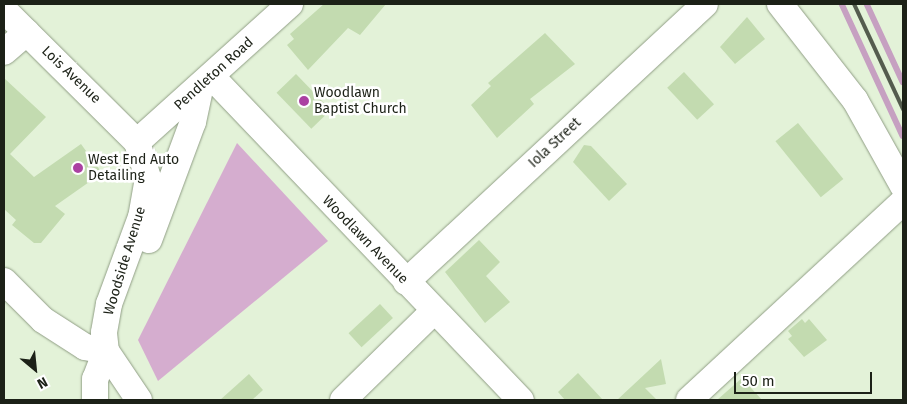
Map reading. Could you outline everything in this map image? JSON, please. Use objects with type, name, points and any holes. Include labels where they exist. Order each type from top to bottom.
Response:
[{"type":"street","name":"Pendleton Road","points":[[137,142],[206,83],[290,4]]},
{"type":"street","name":"Iola Street","points":[[406,282],[705,4]]},
{"type":"street","points":[[780,4],[855,100],[903,186]]},
{"type":"street","name":"Lois Avenue","points":[[4,10],[137,142]]},
{"type":"street","points":[[4,52],[27,32]]},
{"type":"street","name":"Woodlawn Avenue","points":[[206,83],[406,282],[521,400]]},
{"type":"street","points":[[109,304],[145,251],[206,83]]},
{"type":"street","name":"Woodside Avenue","points":[[95,400],[95,379],[106,351],[109,304],[141,216],[148,178],[137,142]]},
{"type":"street","points":[[689,400],[903,202]]},
{"type":"street","points":[[4,281],[43,320],[85,347],[106,351],[139,400]]},
{"type":"street","points":[[344,400],[434,311]]},
{"type":"shaded area","points":[[237,143],[328,241],[158,381],[138,340]]},
{"type":"building","points":[[324,4],[386,4],[360,35],[348,28],[308,70],[287,45],[294,39],[290,34]]},
{"type":"building","points":[[747,17],[765,39],[735,64],[720,47]]},
{"type":"building","points":[[545,33],[575,64],[530,99],[534,104],[497,138],[471,105],[491,86],[488,83]]},
{"type":"building","points":[[684,72],[714,104],[697,120],[667,88]]},
{"type":"building","name":"Woodlawn Baptist Church","points":[[296,74],[331,110],[311,129],[277,93]]},
{"type":"building","points":[[4,78],[46,117],[10,154],[34,177],[81,144],[102,173],[55,206],[65,214],[41,243],[34,243],[12,225],[16,220],[4,209]]},
{"type":"building","points":[[798,123],[843,179],[821,197],[775,141]]},
{"type":"building","points":[[584,145],[591,146],[627,184],[609,201],[573,162]]},
{"type":"building","points":[[479,240],[500,262],[486,276],[510,302],[485,323],[445,272]]},
{"type":"building","points":[[380,304],[393,318],[362,347],[349,333]]},
{"type":"building","points":[[802,319],[805,323],[809,319],[827,340],[804,357],[788,339],[792,336],[788,331]]},
{"type":"building","points":[[661,359],[666,384],[645,388],[657,400],[617,400]]},
{"type":"building","points":[[578,373],[603,400],[565,400],[558,392]]},
{"type":"building","points":[[249,374],[263,390],[252,400],[220,400]]},
{"type":"building","points":[[742,378],[762,400],[717,400]]},
{"type":"waterway","points":[[842,4],[903,136]]},
{"type":"waterway","points":[[867,4],[903,82]]},
{"type":"railway","points":[[854,4],[903,109]]},
{"type":"place","name":"Woodlawn Baptist Church","points":[[304,101]]},
{"type":"place","name":"West End Auto Detailing","points":[[78,168]]}]
